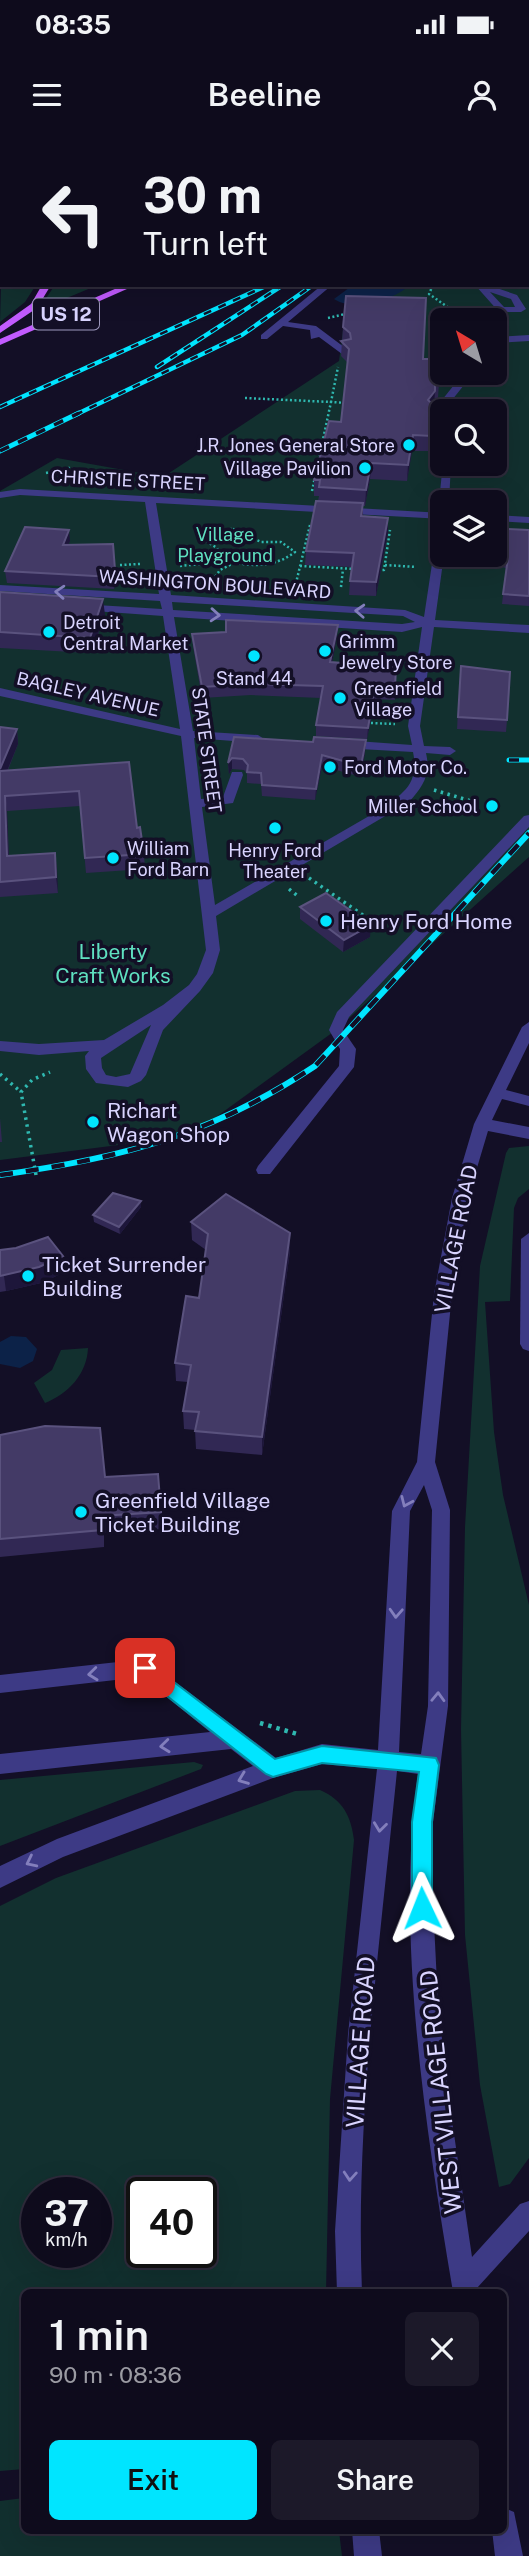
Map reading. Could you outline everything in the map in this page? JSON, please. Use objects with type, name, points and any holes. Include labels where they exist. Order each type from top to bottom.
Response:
[{"type":"main road","points":[[0,330],[34,306],[46,287]]},
{"type":"main road","name":"US 12","points":[[0,342],[127,287]]},
{"type":"street","points":[[264,337],[325,287]]},
{"type":"street","points":[[278,323],[305,325],[342,356]]},
{"type":"street","points":[[508,338],[529,338]]},
{"type":"street","points":[[448,399],[459,385]]},
{"type":"street","name":"CHRISTIE STREET","points":[[0,495],[20,492],[310,511],[430,516]]},
{"type":"street","name":"STATE STREET","points":[[150,499],[187,734],[213,950],[203,976],[156,1029],[146,1064],[136,1077],[117,1084],[100,1079],[94,1069],[93,1056],[104,1045],[183,997]]},
{"type":"street","points":[[507,519],[529,520]]},
{"type":"street","points":[[209,914],[381,815],[404,799],[417,785],[423,769],[414,726],[436,567]]},
{"type":"street","name":"WASHINGTON BOULEVARD","points":[[0,588],[405,613],[427,622]]},
{"type":"street","name":"WASHINGTON BOULEVARD","points":[[69,606],[402,628],[427,622],[529,629]]},
{"type":"street","name":"BAGLEY AVENUE","points":[[0,692],[187,734],[244,743],[272,740]]},
{"type":"street","points":[[325,743],[450,751]]},
{"type":"street","points":[[194,804],[228,800],[237,775]]},
{"type":"street","points":[[264,1170],[346,1066],[348,1049],[336,1030],[342,1015],[529,819]]},
{"type":"street","name":"VILLAGE ROAD","points":[[349,2289],[347,2231],[359,2034],[388,1759],[401,1511],[426,1462],[450,1247],[460,1198],[482,1124],[528,1033]]},
{"type":"street","points":[[0,1046],[60,1049],[104,1045]]},
{"type":"street","points":[[496,1093],[529,1101]]},
{"type":"street","points":[[482,1124],[529,1133]]},
{"type":"street","points":[[529,1239],[529,1344]]},
{"type":"street","name":"VILLAGE ROAD","points":[[426,1462],[441,1510],[438,1706],[429,1765]]},
{"type":"street","points":[[0,1684],[145,1668],[273,1768]]},
{"type":"street","points":[[0,1764],[234,1739]]},
{"type":"street","points":[[0,1877],[57,1849],[273,1768],[322,1754],[429,1765]]},
{"type":"street","name":"WEST VILLAGE ROAD","points":[[429,1765],[422,1822],[421,1883],[427,2003],[436,2093],[465,2288]]},
{"type":"street","points":[[465,2288],[529,2213]]},
{"type":"street","points":[[365,2534],[368,2556]]},
{"type":"street","points":[[506,2534],[509,2556]]},
{"type":"path","points":[[432,287],[429,294],[445,303],[446,308]]},
{"type":"path","points":[[284,587],[296,583],[342,356]]},
{"type":"path","points":[[245,398],[358,404]]},
{"type":"path","points":[[309,526],[321,527]]},
{"type":"path","points":[[210,584],[220,570],[232,564],[287,559],[295,552],[281,542],[261,542],[233,529],[221,529],[205,534],[203,539],[217,548],[218,555],[232,564]]},
{"type":"path","points":[[370,570],[384,570],[391,531],[380,530]]},
{"type":"path","points":[[173,566],[200,564],[218,555]]},
{"type":"path","points":[[385,565],[418,567]]},
{"type":"path","points":[[300,566],[356,569]]},
{"type":"path","points":[[341,587],[343,569]]},
{"type":"path","points":[[198,583],[221,585]]},
{"type":"path","points":[[417,785],[471,801]]},
{"type":"path","points":[[142,856],[201,852]]},
{"type":"path","points":[[291,865],[373,922],[364,927]]},
{"type":"path","points":[[335,904],[342,901]]},
{"type":"path","points":[[350,915],[357,911]]},
{"type":"path","points":[[21,1092],[32,1080],[58,1070]]},
{"type":"path","points":[[0,1074],[21,1092],[36,1175]]},
{"type":"green space","points":[[1,287],[35,287],[25,302],[0,322]]},
{"type":"green space","points":[[54,287],[93,287],[38,310]]},
{"type":"green space","points":[[381,287],[529,287],[529,857],[336,1030],[190,1136],[0,1160],[0,491],[57,458],[163,477],[339,361],[345,314]]},
{"type":"green space","points":[[529,1146],[529,1189],[518,1198],[514,1208],[510,1301],[485,1302],[494,1432],[503,1495],[529,1605],[529,2158],[510,2184],[499,2187],[480,2085],[465,1935],[461,1729],[465,1527],[480,1266],[506,1153],[509,1148]]},
{"type":"green space","points":[[88,1348],[84,1366],[75,1382],[45,1403],[34,1383],[52,1370],[61,1350]]},
{"type":"green space","points":[[194,1762],[203,1765],[201,1769],[0,1846],[0,1780]]},
{"type":"green space","points":[[320,1790],[328,1794],[340,1804],[351,1823],[354,1840],[330,2099],[326,2289],[21,2289],[21,2469],[0,2471],[0,1906],[56,1878],[295,1791]]},
{"type":"green space","points":[[21,2498],[21,2534],[339,2534],[342,2556],[0,2556],[0,2501]]},
{"type":"water","points":[[350,287],[407,287],[384,299],[362,304],[342,303],[334,299]]},
{"type":"water","points":[[11,1336],[26,1337],[37,1349],[33,1361],[20,1368],[0,1364],[0,1342]]},
{"type":"building","points":[[346,296],[426,298],[423,359],[430,359],[430,385],[435,385],[435,391],[428,400],[430,436],[413,435],[408,465],[371,463],[366,490],[319,487],[320,480],[314,480],[329,421],[341,422],[349,349],[341,341],[351,339],[350,333],[343,327]]},
{"type":"building","points":[[316,501],[363,503],[361,516],[388,518],[376,582],[350,581],[354,553],[306,551]]},
{"type":"building","points":[[25,527],[69,530],[63,545],[113,544],[113,577],[5,571]]},
{"type":"building","points":[[507,529],[529,530],[529,596],[503,594],[508,558]]},
{"type":"building","points":[[0,592],[103,599],[90,638],[0,632]]},
{"type":"building","points":[[226,620],[338,625],[330,662],[396,667],[395,688],[375,688],[368,728],[316,725],[323,686],[251,684],[202,687],[192,634],[226,632]]},
{"type":"building","points":[[461,666],[510,672],[507,720],[458,717]]},
{"type":"building","points":[[0,727],[17,729],[0,769]]},
{"type":"building","points":[[234,737],[313,742],[314,737],[366,740],[361,766],[322,755],[316,789],[262,785],[261,773],[247,772],[248,765],[243,759],[232,758],[228,763]]},
{"type":"building","points":[[129,762],[137,828],[140,827],[144,854],[85,858],[79,791],[5,796],[7,856],[55,853],[56,877],[0,882],[0,771]]},
{"type":"building","points":[[326,893],[371,925],[344,940],[300,907]]},
{"type":"building","name":"Ticket Surrender Building","points":[[113,1193],[141,1201],[119,1227],[93,1215]]},
{"type":"building","points":[[226,1194],[290,1233],[262,1437],[195,1431],[199,1412],[183,1411],[191,1365],[175,1363],[186,1296],[199,1298],[208,1234],[191,1222]]},
{"type":"building","points":[[48,1237],[63,1256],[39,1267],[0,1276],[0,1250],[16,1248]]},
{"type":"building","name":"Greenfield Village Ticket Building","points":[[45,1426],[100,1428],[105,1477],[158,1474],[161,1512],[101,1516],[102,1530],[0,1539],[0,1435]]},
{"type":"railway","points":[[0,407],[264,287]]},
{"type":"railway","points":[[157,367],[280,287]]},
{"type":"railway","points":[[75,415],[242,335],[310,287]]},
{"type":"railway","points":[[0,451],[79,413]]},
{"type":"railway","points":[[509,760],[529,760]]},
{"type":"railway","points":[[0,1175],[86,1160],[165,1140],[239,1110],[315,1066],[529,833]]},
{"type":"place","name":"J.R. Jones General Store","points":[[409,445]]},
{"type":"place","name":"Village Pavilion","points":[[365,468]]},
{"type":"place","name":"Detroit Central Market","points":[[49,632]]},
{"type":"place","name":"Grimm Jewelry Store","points":[[325,651]]},
{"type":"place","name":"Stand 44","points":[[254,656]]},
{"type":"place","name":"Greenfield Village","points":[[340,698]]},
{"type":"place","name":"Ford Motor Co.","points":[[330,767]]},
{"type":"place","name":"Miller School","points":[[492,806]]},
{"type":"place","name":"Henry Ford Theater","points":[[275,828]]},
{"type":"place","name":"William Ford Barn","points":[[113,858]]},
{"type":"place","name":"Henry Ford Home","points":[[326,921]]},
{"type":"place","name":"Richart Wagon Shop","points":[[93,1122]]},
{"type":"place","name":"Ticket Surrender Building","points":[[28,1276]]},
{"type":"place","name":"Greenfield Village Ticket Building","points":[[81,1512]]},
{"type":"route","points":[[145,1668],[273,1768],[322,1754],[429,1765],[422,1822],[422,1908]]},
{"type":"park label","name":"Village Playground","points":[[225,544]]},
{"type":"park label","name":"Liberty Craft Works","points":[[113,963]]}]
